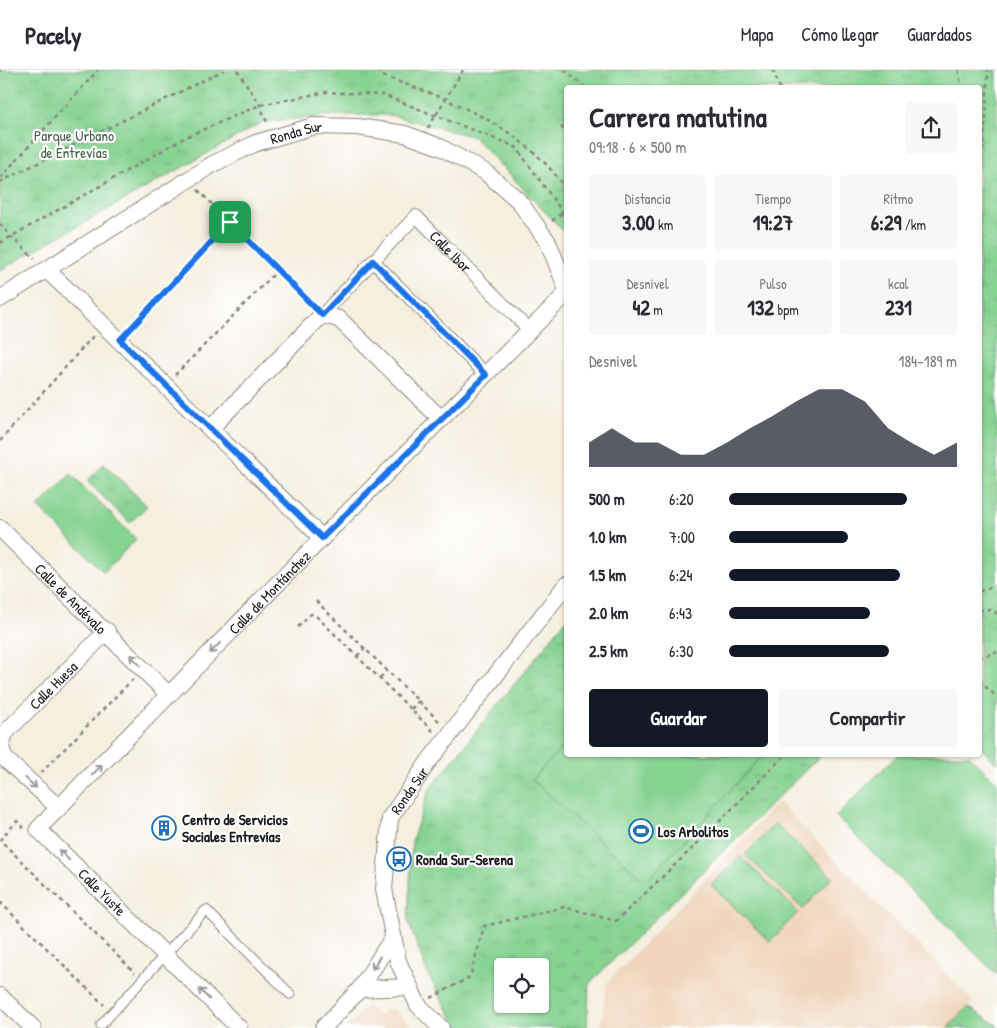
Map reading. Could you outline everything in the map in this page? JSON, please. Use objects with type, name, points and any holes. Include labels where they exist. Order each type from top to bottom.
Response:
[{"type":"street","name":"Ronda Sur","points":[[0,300],[220,160],[256,143],[314,126],[358,127],[405,134],[440,147],[485,172],[518,200],[540,230],[548,242],[564,282]]},
{"type":"street","name":"Calle Ibor","points":[[210,429],[416,216],[530,331]]},
{"type":"street","points":[[373,261],[486,375]]},
{"type":"street","points":[[48,270],[322,538]]},
{"type":"street","name":"Calle de Montánchez","points":[[38,829],[322,538],[564,296]]},
{"type":"street","points":[[322,315],[339,320],[441,419]]},
{"type":"street","name":"Calle de Andévalo","points":[[0,528],[107,631],[169,695]]},
{"type":"street","name":"Ronda Sur","points":[[441,1028],[418,1005],[398,961],[384,889],[390,818],[448,737],[564,588]]},
{"type":"street","name":"Calle Huesa","points":[[59,808],[4,758],[1,746],[5,733],[107,631]]},
{"type":"street","name":"Calle Yuste","points":[[38,829],[239,1028]]},
{"type":"street","points":[[323,1028],[360,989],[393,937]]},
{"type":"street","points":[[360,989],[410,987]]},
{"type":"street","points":[[0,996],[33,1028]]},
{"type":"lane","points":[[101,1025],[206,910],[290,994]]},
{"type":"path","points":[[0,178],[98,70]]},
{"type":"path","points":[[0,182],[224,70]]},
{"type":"path","points":[[237,70],[260,105],[273,138]]},
{"type":"path","points":[[378,70],[382,76],[474,110],[518,138],[558,176],[564,186]]},
{"type":"path","points":[[421,140],[463,70]]},
{"type":"path","points":[[564,70],[582,85]]},
{"type":"path","points":[[773,70],[779,85]]},
{"type":"path","points":[[958,70],[961,85]]},
{"type":"path","points":[[982,156],[988,70]]},
{"type":"path","points":[[188,180],[322,315]]},
{"type":"path","points":[[540,230],[564,212]]},
{"type":"path","points":[[120,340],[230,222]]},
{"type":"path","points":[[0,224],[11,237],[48,270]]},
{"type":"path","points":[[165,385],[277,271]]},
{"type":"path","points":[[0,441],[103,325]]},
{"type":"path","points":[[982,590],[997,586]]},
{"type":"path","points":[[316,600],[419,701],[448,737]]},
{"type":"path","points":[[982,610],[991,610],[997,614]]},
{"type":"path","points":[[298,626],[311,614],[315,615],[412,709],[448,737]]},
{"type":"path","points":[[357,656],[365,648]]},
{"type":"path","points":[[982,657],[997,652]]},
{"type":"path","points":[[32,783],[143,668]]},
{"type":"path","points":[[380,678],[387,670]]},
{"type":"path","points":[[982,683],[997,696]]},
{"type":"path","points":[[412,709],[419,701]]},
{"type":"path","points":[[418,1005],[470,977],[484,926],[565,907],[616,921],[700,841],[783,757]]},
{"type":"path","points":[[38,829],[32,835],[17,821],[0,840],[143,980]]},
{"type":"path","points":[[0,902],[112,1013]]},
{"type":"shaded area","points":[[778,802],[973,1001],[947,1028],[601,1028],[607,983]]},
{"type":"shaded area","points":[[367,1006],[378,1016],[385,1010],[393,1009],[415,1028],[346,1028]]},
{"type":"green space","name":"Parque Urbano de Entrevías","points":[[0,70],[997,70],[997,764],[982,749],[982,85],[564,85],[564,232],[474,137],[390,115],[338,115],[263,122],[0,270]]},
{"type":"green space","points":[[104,464],[147,506],[130,523],[87,481]]},
{"type":"green space","points":[[71,474],[136,539],[104,572],[38,507]]},
{"type":"green space","points":[[564,622],[564,757],[819,757],[589,984],[587,1028],[464,1028],[456,1024],[428,975],[408,921],[412,841],[429,790]]},
{"type":"green space","name":"Los Arbolitos","points":[[564,745],[564,757],[761,757],[646,882],[532,780]]},
{"type":"green space","points":[[895,757],[971,757],[997,783],[996,974],[836,816]]},
{"type":"green space","points":[[775,824],[832,877],[803,909],[745,855]]},
{"type":"green space","points":[[740,856],[798,912],[770,942],[711,885]]},
{"type":"green space","points":[[968,1007],[997,1025],[997,1028],[947,1028]]},
{"type":"place","name":"Centro de Servicios Sociales Entrevías","points":[[164,828]]},
{"type":"place","name":"Los Arbolitos","points":[[641,831]]},
{"type":"place","name":"Ronda Sur-Serena","points":[[399,859]]},
{"type":"route","points":[[230,222],[322,315],[373,261],[486,375],[322,538],[120,340],[230,222]]}]
